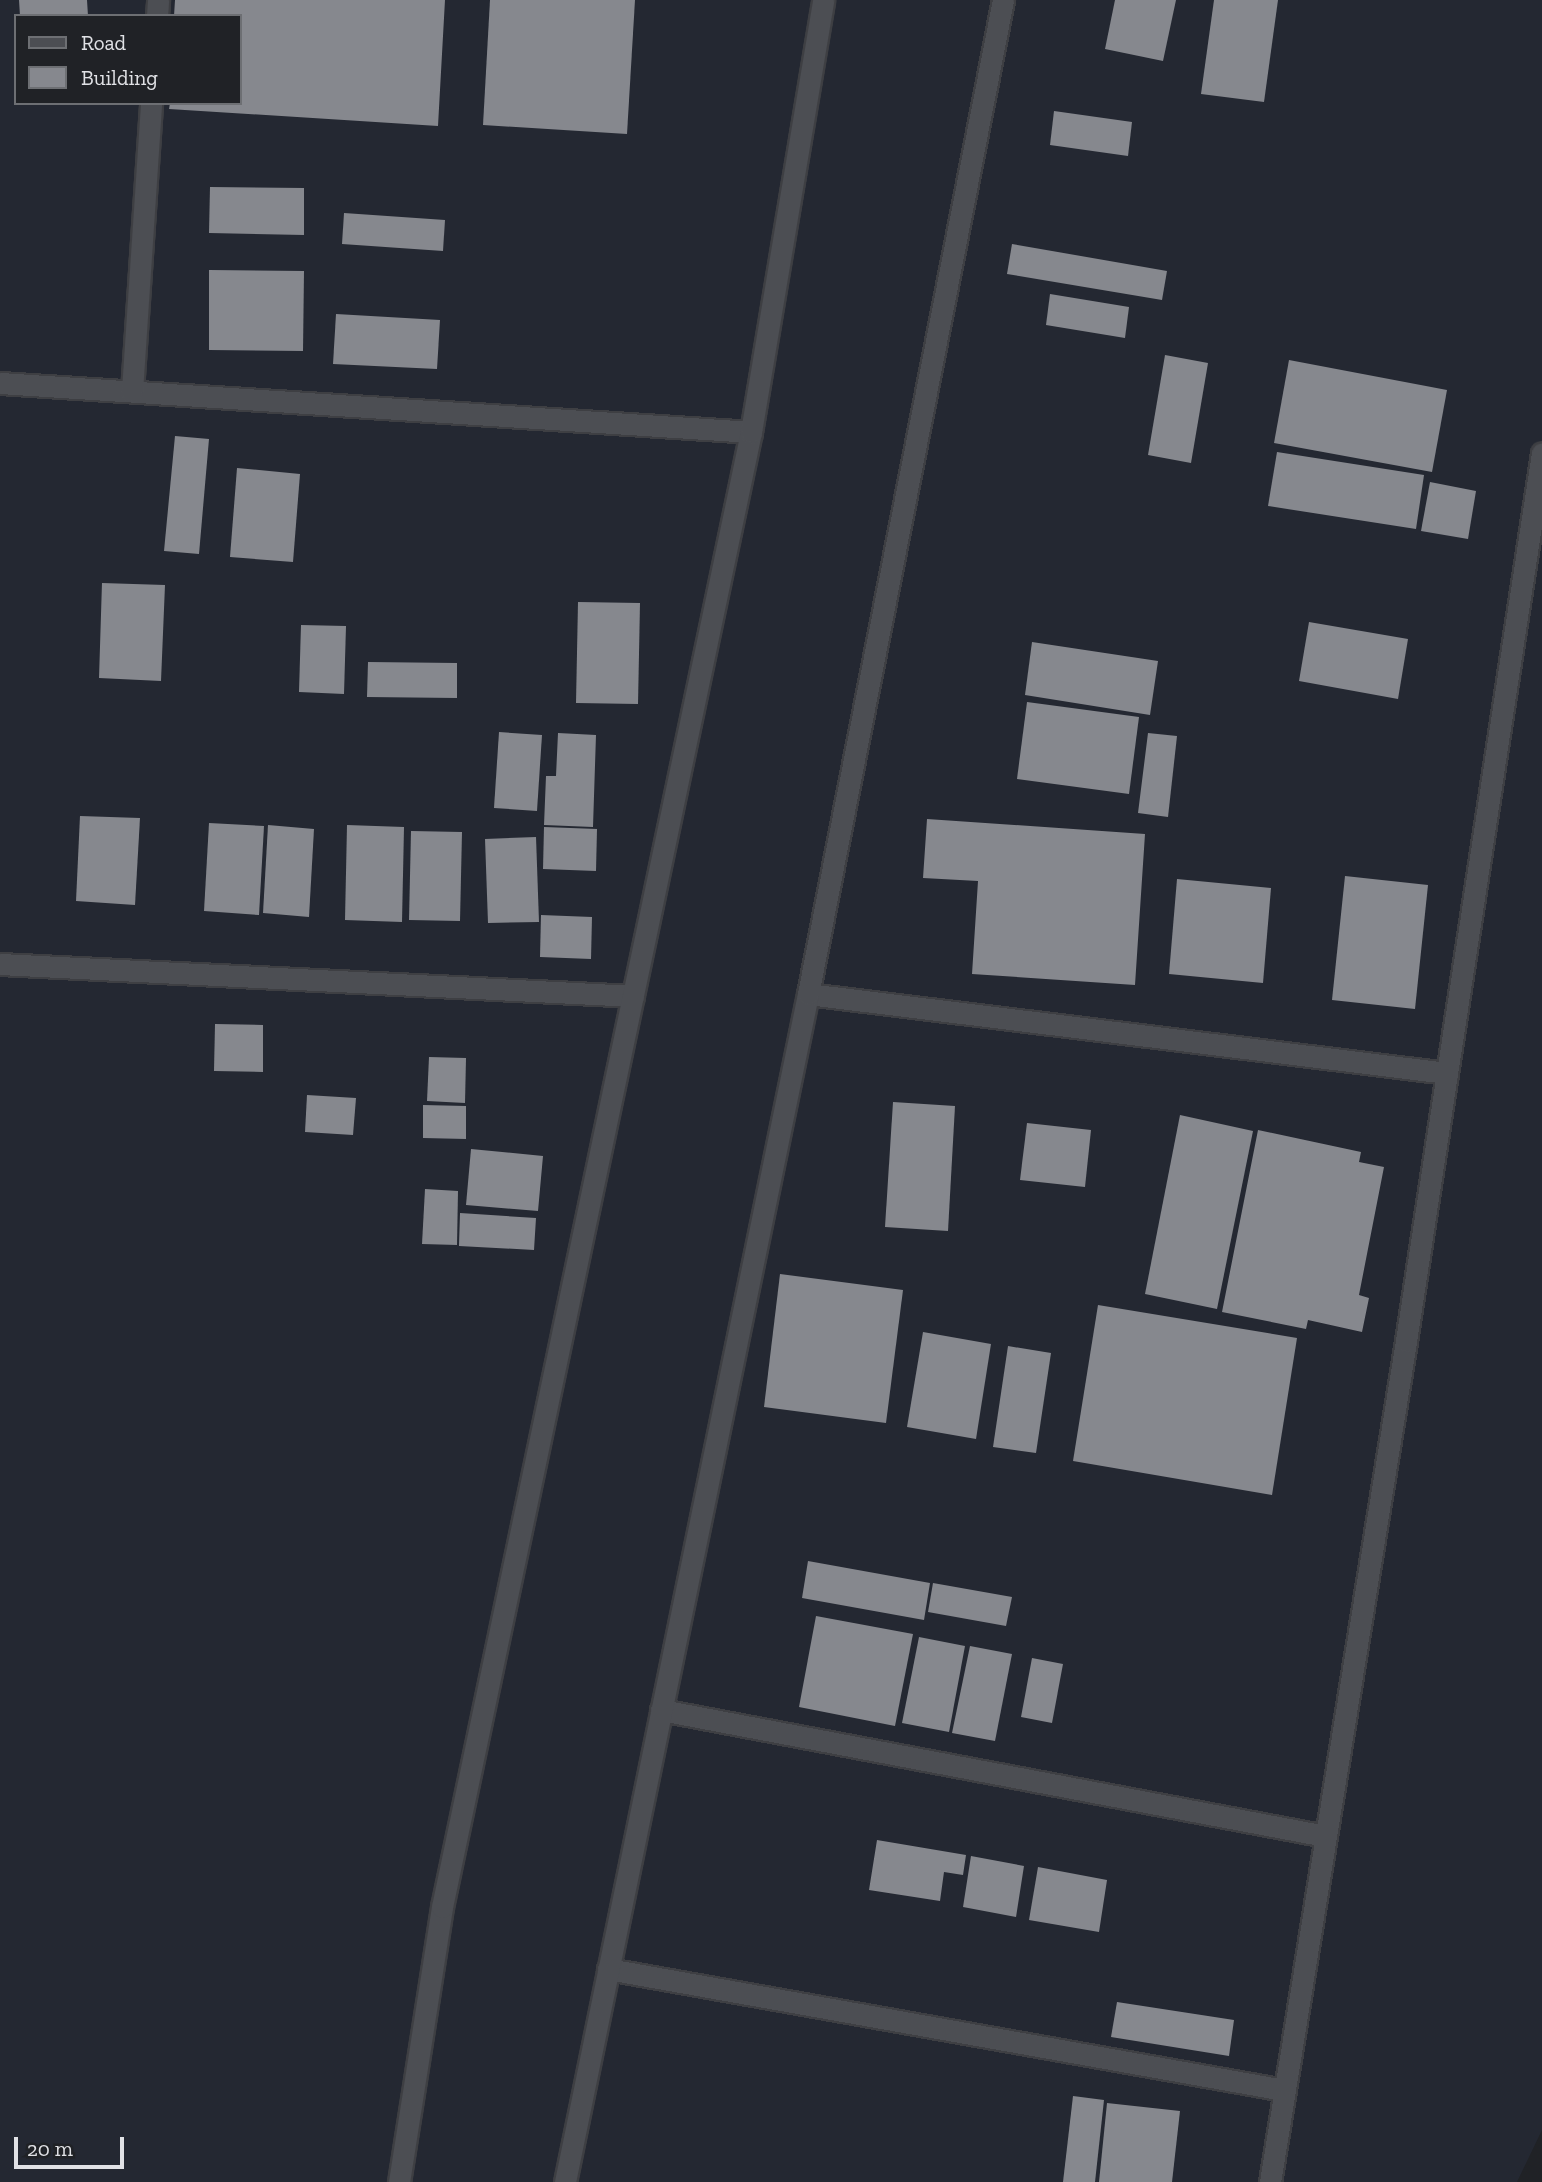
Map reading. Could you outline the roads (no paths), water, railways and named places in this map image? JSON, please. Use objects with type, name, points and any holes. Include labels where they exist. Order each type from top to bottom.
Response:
[{"type":"street","points":[[399,2182],[442,1907],[751,432],[823,0]]},
{"type":"street","points":[[565,2182],[808,993],[1003,0]]},
{"type":"street","points":[[132,391],[151,105]]},
{"type":"street","points":[[0,383],[751,432]]},
{"type":"street","points":[[1270,2182],[1447,1073],[1542,453]]},
{"type":"street","points":[[0,964],[633,996]]},
{"type":"street","points":[[808,993],[1447,1073]]},
{"type":"street","points":[[661,1710],[1325,1836]]},
{"type":"street","points":[[608,1969],[1284,2090]]}]
